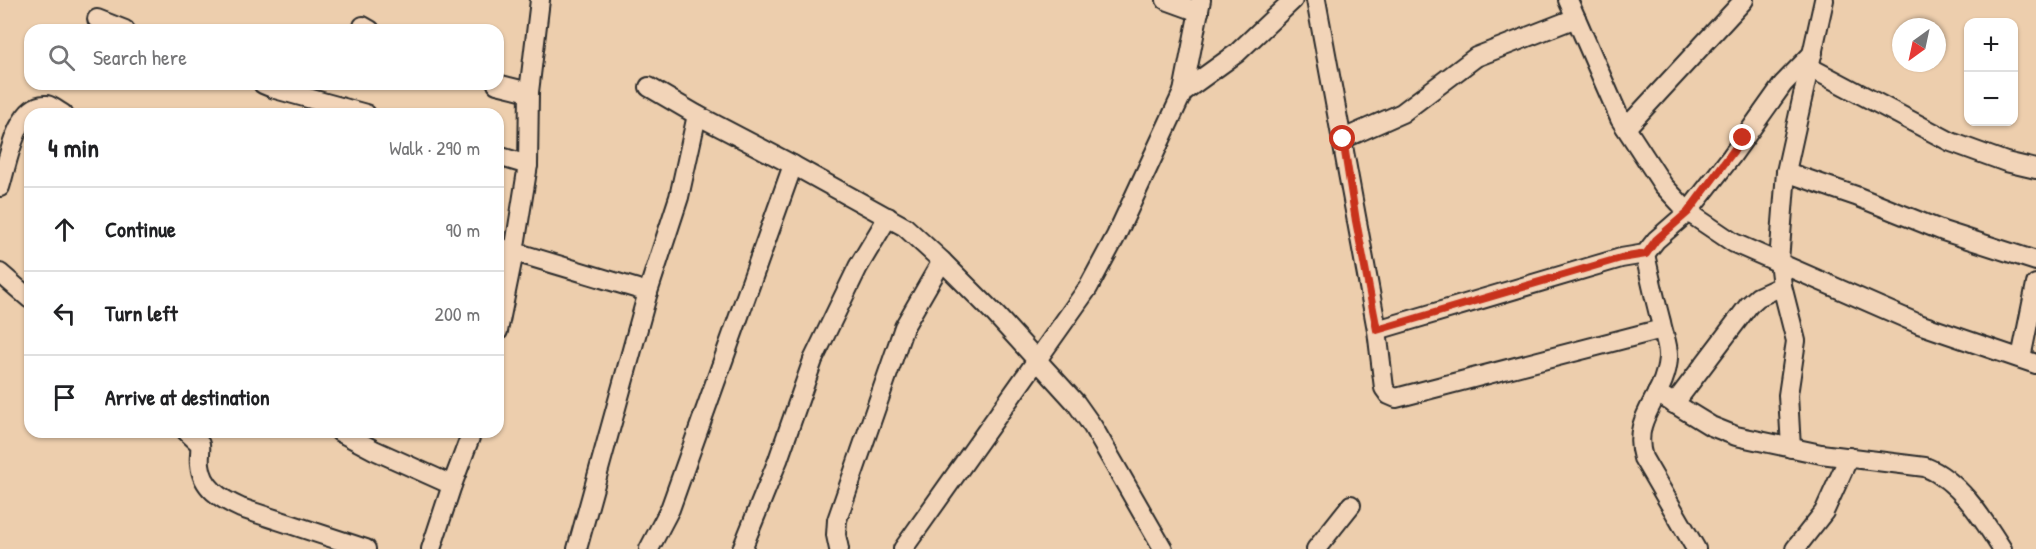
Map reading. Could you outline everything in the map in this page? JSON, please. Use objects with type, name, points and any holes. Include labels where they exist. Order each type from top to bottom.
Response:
[{"type":"street","points":[[504,270],[506,249],[528,165],[529,92],[540,0]]},
{"type":"street","points":[[903,549],[1089,288],[1116,236],[1183,92],[1200,6],[1166,0]]},
{"type":"street","points":[[1183,92],[1237,52],[1293,0]]},
{"type":"street","points":[[1316,0],[1377,330],[1384,388],[1389,395],[1396,398],[1662,329]]},
{"type":"street","points":[[1568,0],[1616,110],[1663,185],[1688,212],[1734,243],[1919,324],[2028,361],[2036,284]]},
{"type":"street","points":[[1626,128],[1744,0]]},
{"type":"street","points":[[1791,448],[1788,395],[1796,340],[1782,286],[1779,261],[1786,172],[1824,0]]},
{"type":"street","points":[[1343,139],[1402,113],[1476,57],[1576,18]]},
{"type":"street","points":[[97,19],[110,24]]},
{"type":"street","points":[[1377,330],[1621,258],[1646,254],[1656,240],[1688,212],[1731,157],[1777,91],[1811,60]]},
{"type":"street","points":[[1811,60],[1951,142],[2006,162],[2036,169]]},
{"type":"street","points":[[504,86],[529,92]]},
{"type":"street","points":[[649,87],[888,217],[904,227],[942,261],[1076,403],[1093,427],[1163,549]]},
{"type":"street","points":[[279,90],[344,108]]},
{"type":"street","points":[[35,108],[49,105],[54,108]]},
{"type":"street","points":[[577,549],[648,292],[679,197],[697,115]]},
{"type":"street","points":[[0,187],[20,123],[24,118]]},
{"type":"street","points":[[504,158],[528,165]]},
{"type":"street","points":[[649,549],[670,509],[793,165]]},
{"type":"street","points":[[1786,172],[1856,196],[1943,231],[2036,261]]},
{"type":"street","points":[[742,549],[778,460],[813,360],[858,267],[888,217]]},
{"type":"street","points":[[506,249],[648,292]]},
{"type":"street","points":[[1646,254],[1662,329],[1667,342],[1668,358],[1665,375],[1641,426],[1639,443],[1643,458],[1696,549]]},
{"type":"street","points":[[838,549],[837,520],[904,327],[942,261]]},
{"type":"street","points":[[0,273],[24,294]]},
{"type":"street","points":[[1674,404],[1749,305],[1758,297],[1782,286]]},
{"type":"street","points":[[1657,393],[1711,426],[1736,436],[1821,454],[1925,467],[1937,472],[1970,503],[2002,549]]},
{"type":"street","points":[[194,438],[200,444],[200,467],[205,482],[225,501],[366,549]]},
{"type":"street","points":[[351,438],[452,485]]},
{"type":"street","points":[[431,549],[470,438]]},
{"type":"street","points":[[1795,549],[1824,512],[1849,456]]},
{"type":"street","points":[[1316,549],[1352,505]]},
{"type":"route","points":[[1343,139],[1377,330],[1621,258],[1646,254],[1656,240],[1688,212],[1743,138]]}]
